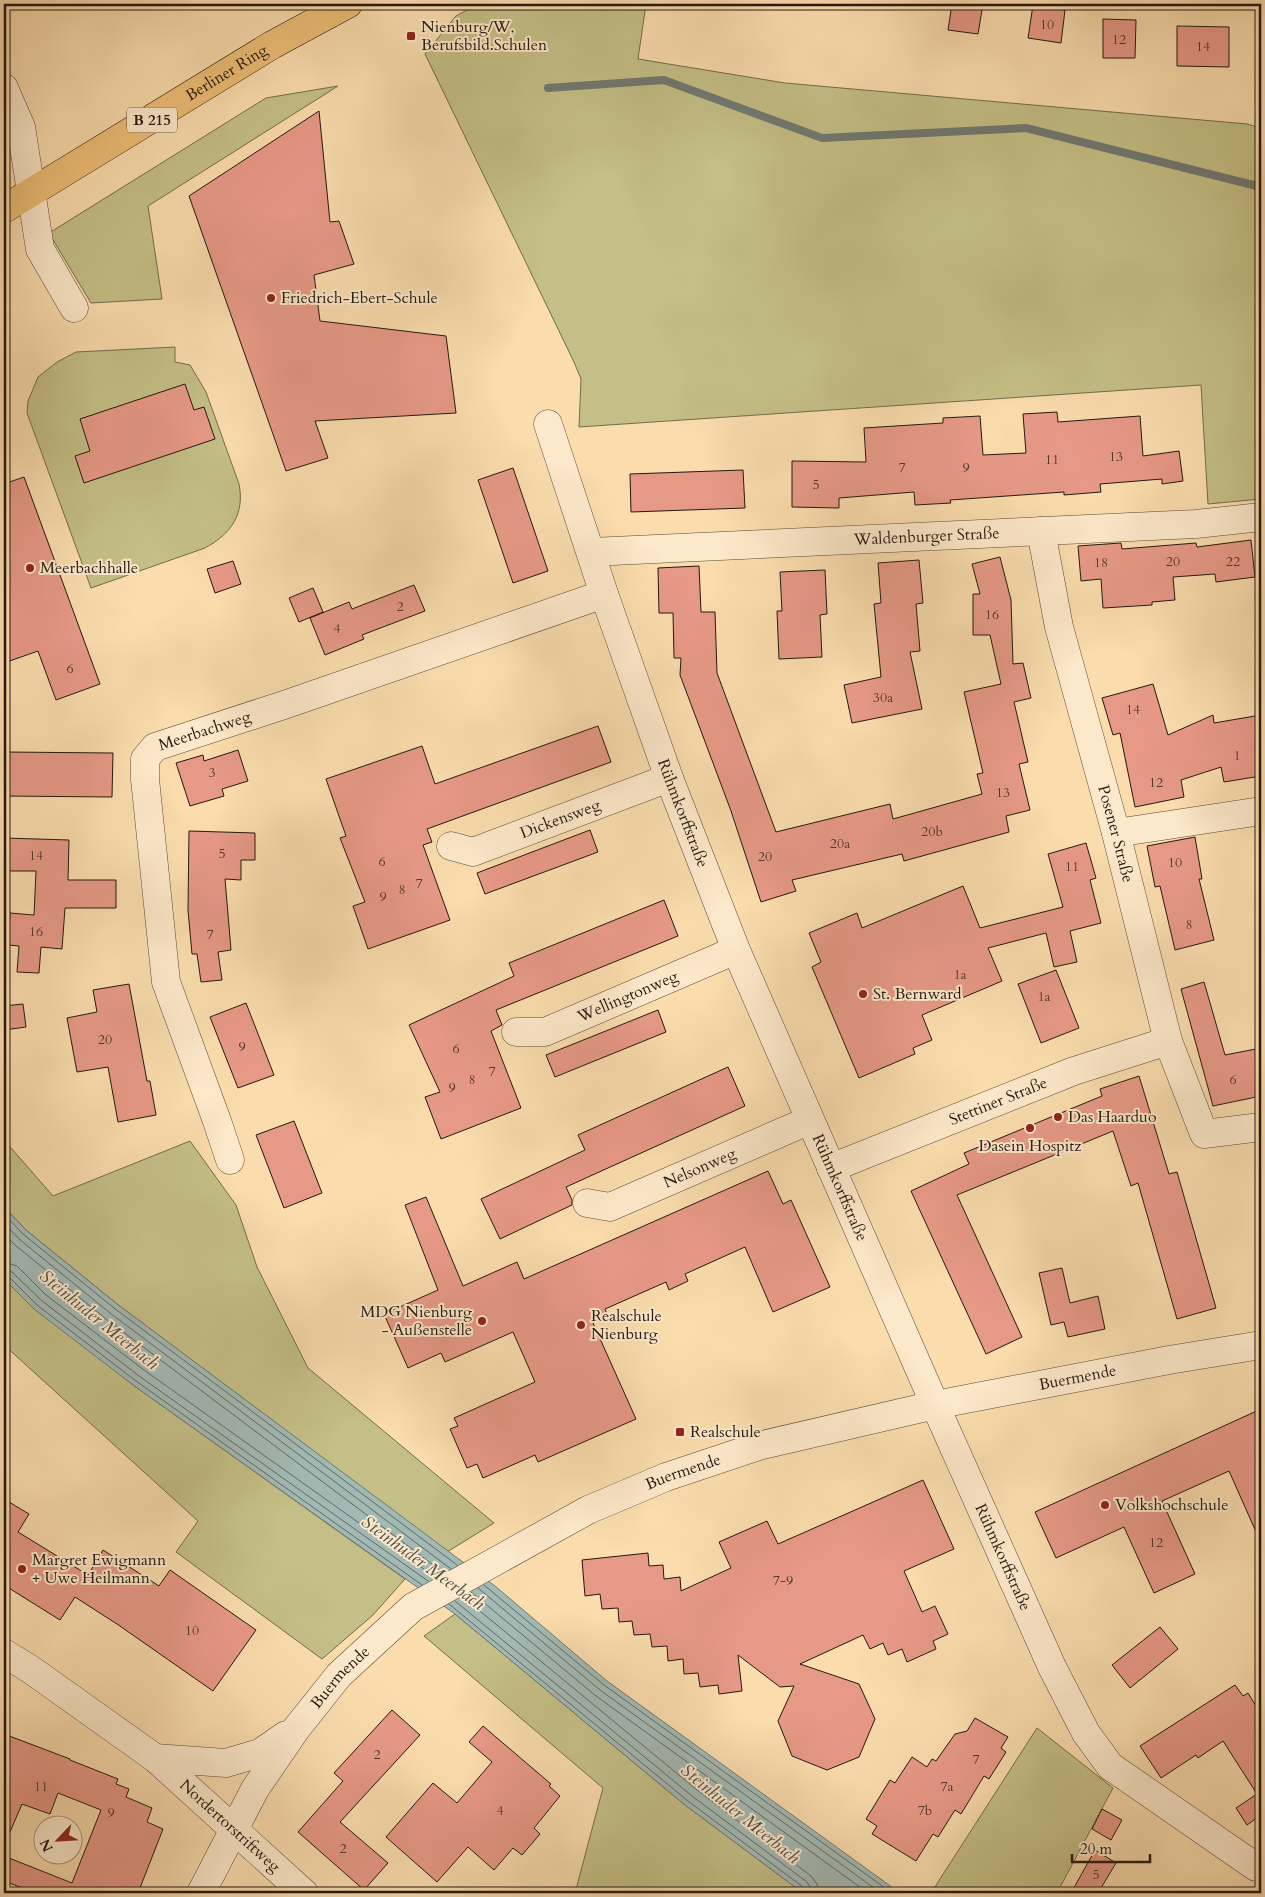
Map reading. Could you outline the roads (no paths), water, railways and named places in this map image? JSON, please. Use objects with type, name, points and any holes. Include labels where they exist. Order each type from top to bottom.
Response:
[{"type":"main road","name":"Berliner Ring","points":[[4,209],[272,45],[348,4]]},
{"type":"street","points":[[4,88],[21,127],[40,249],[74,308]]},
{"type":"street","name":"Rühmkorffstraße","points":[[548,424],[604,594],[670,778],[736,950],[1052,1667],[1086,1733],[1110,1766],[1258,1865]]},
{"type":"street","name":"Waldenburger Straße","points":[[591,552],[1196,524],[1261,517]]},
{"type":"street","name":"Posener Straße","points":[[1041,531],[1059,627],[1116,833],[1168,1041],[1204,1134],[1261,1127]]},
{"type":"street","name":"Meerbachweg","points":[[230,1160],[166,982],[145,779],[145,759],[155,747],[284,705],[604,594]]},
{"type":"street","name":"Dickensweg","points":[[451,846],[472,852],[670,778]]},
{"type":"street","points":[[1116,833],[1261,811]]},
{"type":"street","name":"Wellingtonweg","points":[[516,1032],[545,1032],[736,950]]},
{"type":"street","name":"Stettiner Straße","points":[[831,1168],[1074,1071],[1168,1041]]},
{"type":"street","name":"Nelsonweg","points":[[587,1203],[610,1207],[810,1120]]},
{"type":"street","name":"Buermende","points":[[201,1893],[255,1789],[296,1729],[339,1676],[413,1607],[588,1510],[666,1477],[762,1445],[935,1405],[1160,1362],[1261,1345]]},
{"type":"street","name":"Nordertorstriftweg","points":[[4,1653],[30,1669],[155,1758],[304,1893]]},
{"type":"street","name":"Nordertorstriftweg","points":[[155,1758],[226,1763],[260,1753],[296,1729]]},
{"type":"water","name":"Steinhuder Meerbach","points":[[4,1207],[26,1230],[117,1304],[495,1586],[607,1681],[900,1893],[803,1893],[685,1805],[455,1614],[133,1385],[34,1309],[4,1279]]},
{"type":"waterway","points":[[548,88],[664,80],[822,138],[1026,128],[1261,187]]},
{"type":"place","name":"Nienburg/W, Berufsbild.Schulen","points":[[411,36]]},
{"type":"place","name":"Friedrich-Ebert-Schule","points":[[271,298]]},
{"type":"place","name":"Meerbachhalle","points":[[30,568]]},
{"type":"place","name":"St. Bernward","points":[[863,994]]},
{"type":"place","name":"Das Haarduo","points":[[1058,1117]]},
{"type":"place","name":"Dasein Hospitz","points":[[1030,1128]]},
{"type":"place","name":"MDG Nienburg - Außenstelle","points":[[482,1321]]},
{"type":"place","name":"Realschule Nienburg","points":[[581,1325]]},
{"type":"place","name":"Realschule","points":[[680,1432]]},
{"type":"place","name":"Volkshochschule","points":[[1105,1505]]},
{"type":"place","name":"Margret Ewigmann + Uwe Heilmann","points":[[22,1569]]}]
